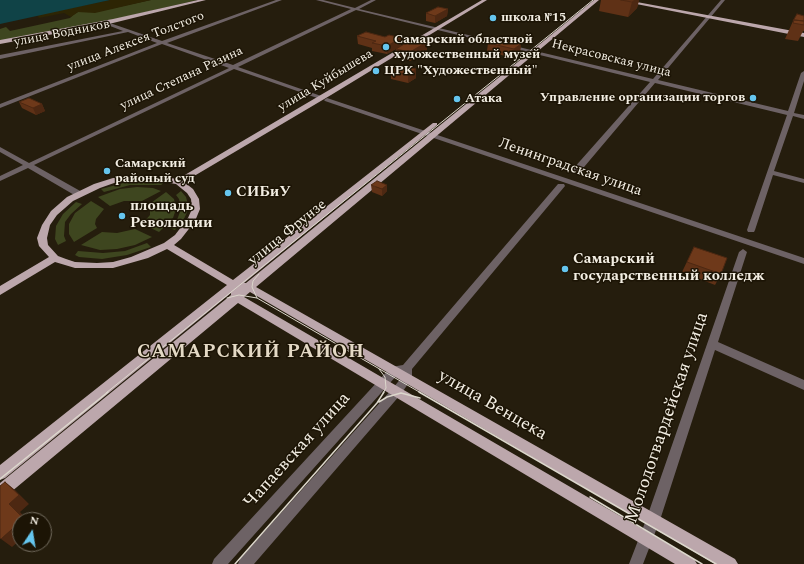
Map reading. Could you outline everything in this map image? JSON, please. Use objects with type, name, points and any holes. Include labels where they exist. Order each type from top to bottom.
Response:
[{"type":"main road","points":[[0,42],[107,22],[204,0]]},
{"type":"main road","name":"улица Куйбышева","points":[[179,182],[325,99],[485,0]]},
{"type":"main road","name":"улица Фрунзе","points":[[0,473],[235,291],[248,287],[432,136],[590,0]]},
{"type":"main road","name":"улица Фрунзе","points":[[0,492],[235,291],[424,133],[597,0]]},
{"type":"main road","points":[[618,0],[804,35]]},
{"type":"main road","points":[[133,178],[159,178],[179,182],[190,191],[195,199],[195,214],[187,227],[167,245],[145,256],[113,265],[75,265],[55,258],[44,246],[42,238],[43,232],[54,212],[79,194],[102,184],[133,178]]},
{"type":"main road","points":[[167,245],[235,291],[397,391],[689,564]]},
{"type":"main road","points":[[0,291],[55,258]]},
{"type":"main road","name":"улица Венцека","points":[[248,287],[403,372],[730,564]]},
{"type":"street","name":"улица Алексея Толстого","points":[[0,106],[161,43],[280,0]]},
{"type":"street","name":"Некрасовская улица","points":[[318,0],[804,117]]},
{"type":"street","name":"улица Степана Разина","points":[[0,179],[374,0]]},
{"type":"street","points":[[576,171],[655,81],[723,0]]},
{"type":"street","name":"Ленинградская улица","points":[[107,22],[161,43],[432,136],[804,261]]},
{"type":"street","name":"улица Водников","points":[[0,57],[128,31]]},
{"type":"street","points":[[751,230],[804,73]]},
{"type":"street","points":[[0,149],[79,194]]},
{"type":"street","points":[[770,172],[804,181]]},
{"type":"street","name":"Чапаевская улица","points":[[219,564],[384,383],[403,372],[561,186]]},
{"type":"street","name":"Молодогвардейская улица","points":[[636,564],[653,520],[743,252]]},
{"type":"street","points":[[712,344],[804,385]]},
{"type":"street","name":"Чапаевская улица","points":[[246,564],[397,391],[403,372]]},
{"type":"green space","points":[[151,0],[197,0],[116,19],[0,41],[0,29],[6,27],[10,31],[70,18],[78,12],[95,12]]},
{"type":"green space","points":[[131,181],[164,183],[161,185],[130,185],[104,192],[101,189]]},
{"type":"green space","points":[[137,187],[153,188],[161,191],[142,201],[124,201],[110,206],[98,197],[120,189]]},
{"type":"green space","points":[[181,191],[186,197],[189,208],[183,221],[175,230],[169,228],[177,220],[181,209],[179,199],[176,195]]},
{"type":"green space","points":[[166,192],[174,199],[176,209],[173,218],[159,232],[142,224],[150,215],[148,205]]},
{"type":"green space","points":[[91,201],[104,209],[96,219],[95,224],[97,228],[74,242],[69,234],[69,224],[75,213]]},
{"type":"green space","points":[[76,202],[82,204],[65,222],[64,236],[66,241],[58,245],[55,239],[56,226],[63,214]]},
{"type":"green space","points":[[135,229],[152,237],[135,245],[117,249],[100,250],[81,245],[102,232],[117,233]]},
{"type":"green space","points":[[147,243],[151,247],[127,255],[102,259],[79,257],[75,255],[78,251],[103,253],[125,251]]},
{"type":"sand","points":[[110,0],[151,0],[95,13],[78,12],[71,17],[64,13],[39,18],[37,15]]},
{"type":"water","points":[[0,0],[110,0],[0,24]]},
{"type":"building","points":[[621,0],[635,0],[632,2]]},
{"type":"building","points":[[438,7],[448,9],[435,16],[426,13]]},
{"type":"building","points":[[797,14],[804,16],[804,21],[793,21]]},
{"type":"building","points":[[794,20],[804,21],[804,25],[793,23]]},
{"type":"building","points":[[366,32],[385,37],[389,35],[401,38],[387,46],[372,43],[376,41],[357,36]]},
{"type":"building","points":[[496,38],[521,44],[514,49],[488,43]]},
{"type":"building","points":[[416,39],[427,42],[410,52],[396,49],[411,40]]},
{"type":"building","points":[[400,65],[416,69],[408,75],[391,70]]},
{"type":"building","points":[[29,98],[42,104],[33,108],[19,102]]},
{"type":"building","points":[[377,181],[387,185],[382,189],[371,185]]},
{"type":"building","points":[[694,247],[727,258],[721,274],[687,262]]},
{"type":"building","points":[[5,482],[19,495],[9,504],[17,512],[12,512],[12,529],[1,539],[0,538],[0,486]]},
{"type":"tram line","points":[[106,393],[593,0]]},
{"type":"tram line","points":[[257,298],[252,287],[253,281],[259,274]]},
{"type":"tram line","points":[[227,298],[239,295],[257,298]]},
{"type":"tram line","points":[[257,298],[421,393]]},
{"type":"tram line","points":[[379,369],[385,377],[386,388],[383,393]]},
{"type":"tram line","points":[[0,479],[108,392]]},
{"type":"tram line","points":[[235,564],[377,403],[384,392]]},
{"type":"tram line","points":[[419,392],[716,564]]},
{"type":"tram line","points":[[379,402],[387,397],[401,393],[420,398]]},
{"type":"tram line","points":[[590,497],[702,564]]},
{"type":"place","name":"школа №15","points":[[493,18]]},
{"type":"place","name":"Самарский областной художественный музей","points":[[386,47]]},
{"type":"place","name":"ЦРК \"Художественный\"","points":[[376,71]]},
{"type":"place","name":"Управление организации торгов","points":[[753,98]]},
{"type":"place","name":"Атака","points":[[457,99]]},
{"type":"place","name":"Самарский районый суд","points":[[107,171]]},
{"type":"place","name":"СИБиУ","points":[[228,193]]},
{"type":"place","name":"площадь Революции","points":[[122,216]]},
{"type":"place","name":"Самарский государственный колледж","points":[[565,269]]},
{"type":"district","name":"САМАРСКИЙ РАЙОН","points":[[251,353]]}]
